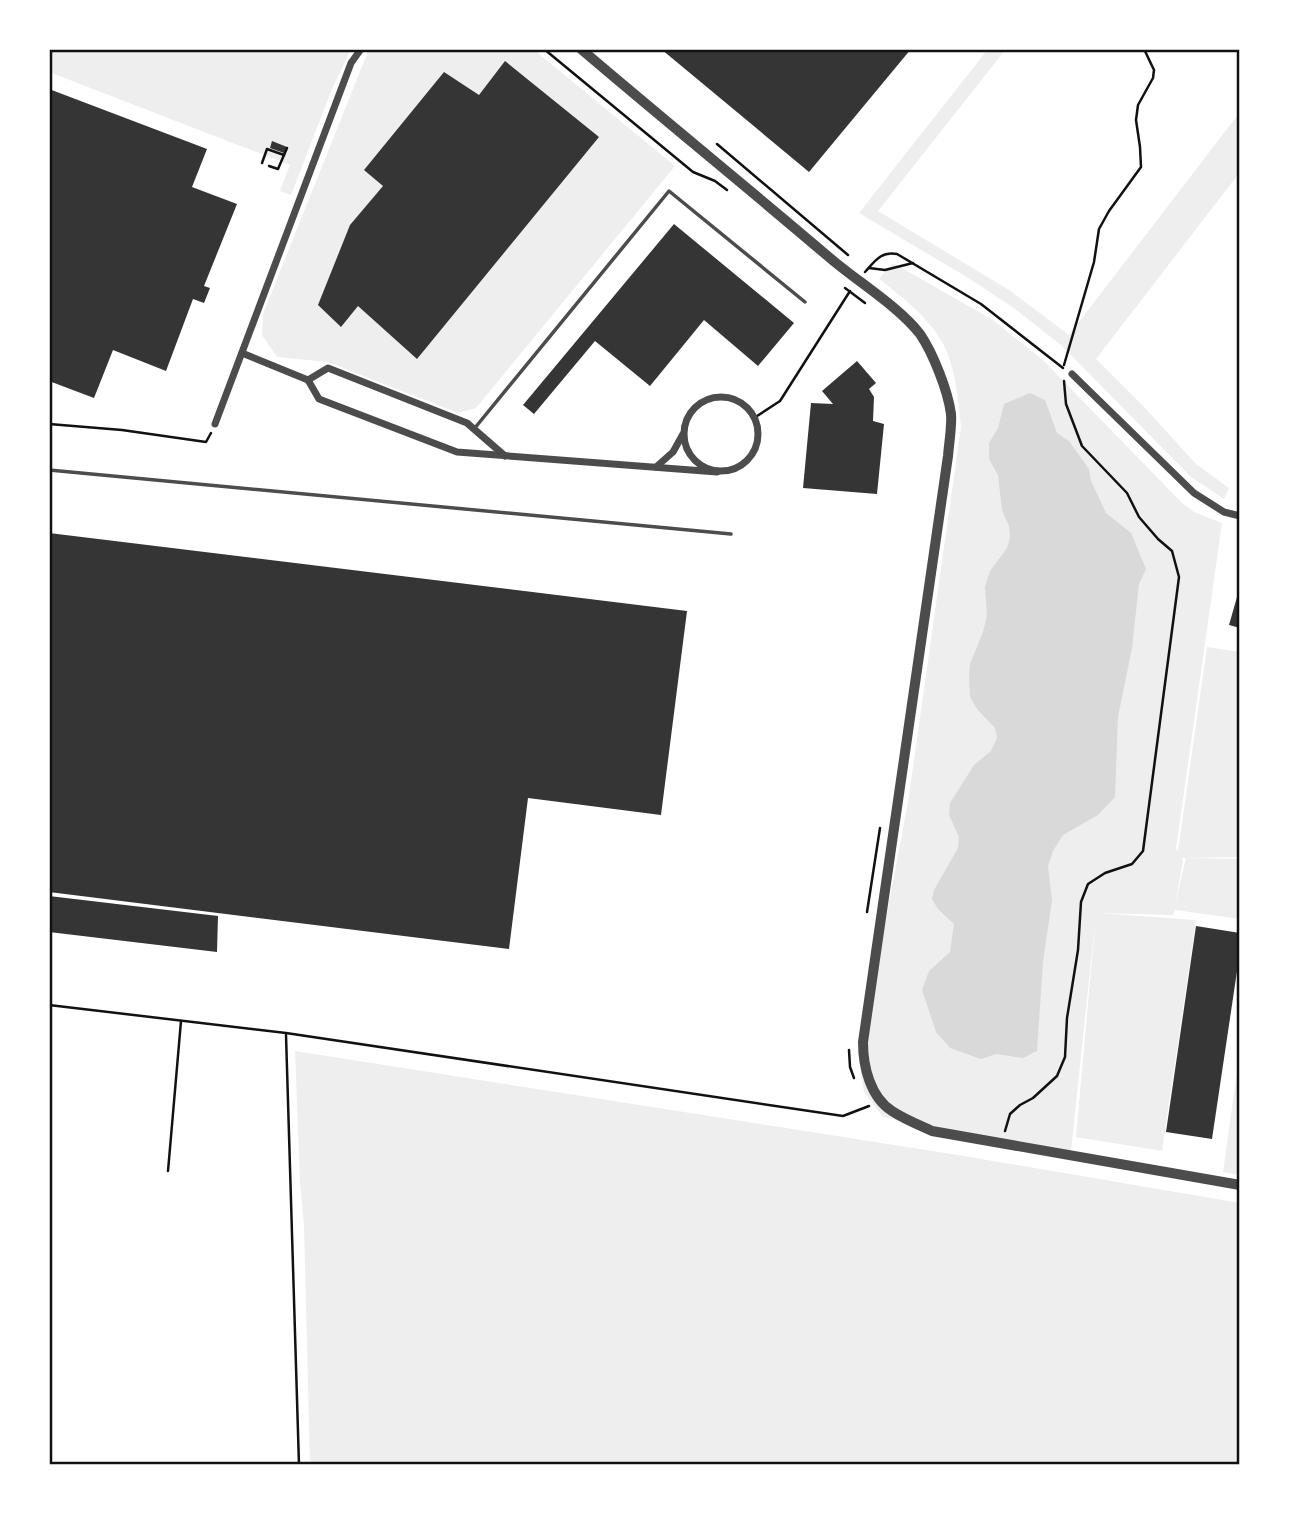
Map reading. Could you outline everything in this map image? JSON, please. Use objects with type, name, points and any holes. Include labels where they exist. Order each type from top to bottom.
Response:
[{"type":"street","points":[[215,424],[351,63],[361,49]]},
{"type":"street","points":[[580,49],[891,307],[919,334],[938,369],[951,413],[948,456],[865,1026],[863,1059],[875,1092],[890,1111],[932,1131],[1240,1185]]},
{"type":"street","points":[[242,353],[308,380],[319,399],[457,452],[505,456],[656,467],[717,471],[739,467],[754,451],[758,440],[754,418],[739,402],[718,397],[708,400],[698,405],[691,413],[673,452],[656,467]]},
{"type":"street","points":[[308,380],[328,368],[467,422],[505,456]]},
{"type":"street","points":[[1072,374],[1194,493],[1224,512],[1240,516]]},
{"type":"street","points":[[684,433],[689,454],[697,463],[717,471]]},
{"type":"lane","points":[[474,429],[669,191],[805,302]]},
{"type":"lane","points":[[49,470],[731,534]]},
{"type":"path","points":[[544,49],[693,172],[726,189]]},
{"type":"path","points":[[1002,1143],[1010,1114],[1057,1076],[1065,1057],[1081,902],[1088,884],[1105,873],[1132,864],[1143,851],[1171,649],[1178,577],[1172,551],[1139,517],[1127,493],[1082,446],[1066,404],[1063,368],[1094,262],[1099,229],[1140,167],[1136,120],[1138,105],[1153,78],[1154,70],[1144,49]]},
{"type":"path","points":[[269,166],[278,169],[287,148]]},
{"type":"path","points":[[262,163],[267,149],[284,155]]},
{"type":"path","points":[[913,263],[885,270],[868,269],[888,253],[897,254],[913,263],[981,304],[1072,374]]},
{"type":"path","points":[[839,283],[866,304]]},
{"type":"path","points":[[754,418],[780,401],[849,291]]},
{"type":"path","points":[[49,424],[122,430],[206,442],[215,424]]},
{"type":"path","points":[[867,912],[881,819]]},
{"type":"path","points":[[49,1005],[286,1033],[843,1116],[870,1106],[863,1097]]},
{"type":"path","points":[[168,1171],[181,1021]]},
{"type":"path","points":[[286,1033],[299,1465]]},
{"type":"path","points":[[849,1048],[850,1067],[857,1087]]},
{"type":"shaded area","points":[[49,49],[351,49],[332,89],[291,195],[280,191],[290,165],[49,72]]},
{"type":"shaded area","points":[[369,49],[533,49],[675,166],[476,408],[458,413],[328,362],[277,357],[262,335],[263,314]]},
{"type":"shaded area","points":[[988,49],[1006,49],[878,211],[1009,290],[1069,335],[1240,112],[1240,172],[1096,359],[1196,464],[1229,488],[1224,499],[1191,477],[1061,345],[1015,309],[970,279],[859,213]]},
{"type":"shaded area","points":[[893,263],[993,320],[1043,360],[1181,502],[1194,512],[1222,523],[1176,849],[1178,851],[1207,647],[1240,652],[1240,857],[1182,858],[1175,904],[1186,858],[1240,859],[1240,919],[1175,910],[1173,915],[1098,913],[1196,920],[1162,1151],[1076,1137],[1096,914],[1071,1151],[962,1134],[883,1117],[864,1092],[861,1073],[865,1031],[908,802],[961,427],[953,372],[942,342],[922,316],[879,279]]},
{"type":"shaded area","points":[[1030,393],[1045,400],[1057,433],[1069,441],[1089,469],[1091,481],[1106,513],[1131,533],[1146,569],[1139,584],[1132,648],[1118,717],[1115,797],[1098,815],[1063,835],[1048,866],[1052,900],[1043,962],[1037,1051],[1023,1058],[996,1054],[981,1059],[950,1048],[936,1032],[922,990],[929,971],[950,952],[954,924],[938,909],[932,899],[934,890],[958,848],[959,837],[949,815],[950,803],[974,765],[991,751],[997,738],[995,728],[970,697],[969,678],[970,664],[987,615],[985,587],[990,571],[1007,548],[1010,538],[1009,526],[1002,510],[998,475],[989,459],[989,443],[998,428],[1004,404]]},
{"type":"shaded area","points":[[1240,1050],[1240,1175],[1223,1172]]},
{"type":"shaded area","points":[[295,1051],[964,1156],[1240,1203],[1240,1465],[310,1465],[304,1226]]},
{"type":"building","points":[[661,49],[911,49],[809,172]]},
{"type":"building","points":[[505,61],[599,137],[417,359],[358,306],[341,327],[318,305],[350,225],[383,186],[364,170],[444,72],[479,95]]},
{"type":"building","points":[[49,89],[207,149],[192,187],[237,204],[204,286],[210,288],[204,303],[193,299],[166,371],[113,350],[94,398],[49,381]]},
{"type":"building","points":[[272,141],[287,147],[284,153],[270,148]]},
{"type":"building","points":[[674,224],[794,323],[758,366],[704,320],[650,386],[595,341],[534,414],[523,405]]},
{"type":"building","points":[[857,361],[876,383],[869,389],[874,397],[873,421],[884,424],[877,494],[803,488],[811,403],[833,404],[822,391]]},
{"type":"building","points":[[49,533],[687,611],[661,815],[528,798],[509,949],[49,892]]},
{"type":"building","points":[[1237,597],[1240,598],[1240,628],[1229,625]]},
{"type":"building","points":[[49,896],[218,916],[217,952],[49,932]]},
{"type":"building","points":[[1196,926],[1240,933],[1240,951],[1212,1139],[1166,1132]]}]
